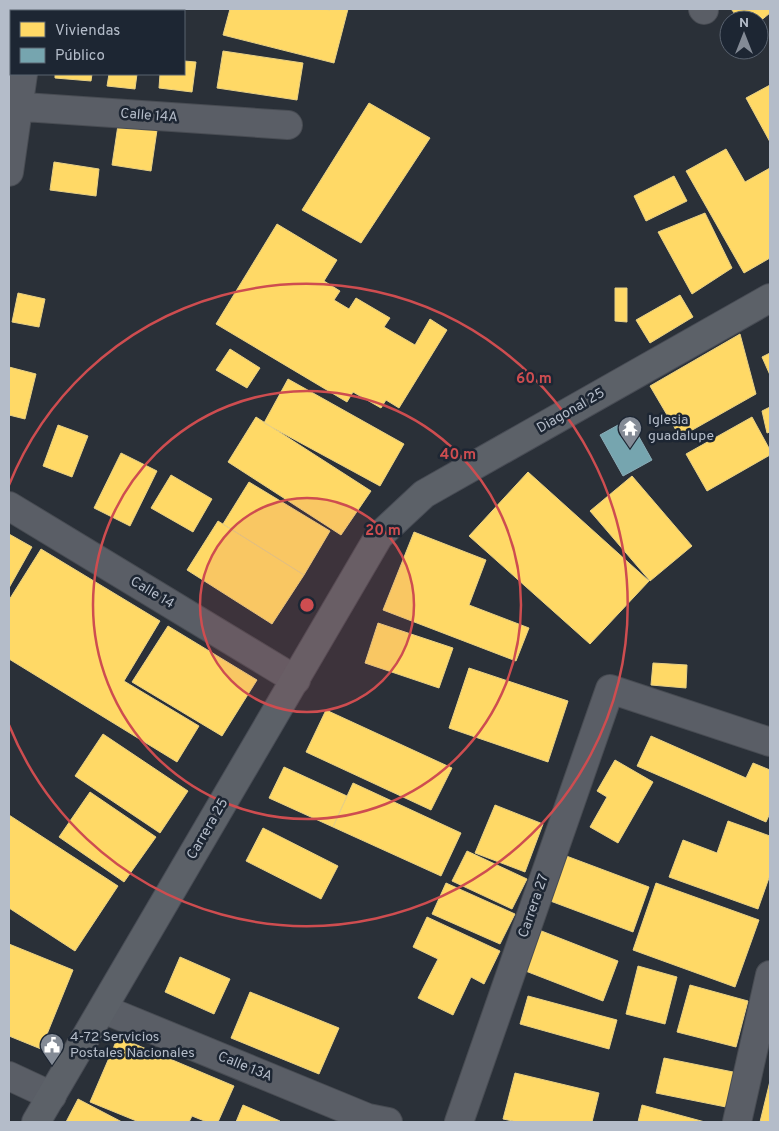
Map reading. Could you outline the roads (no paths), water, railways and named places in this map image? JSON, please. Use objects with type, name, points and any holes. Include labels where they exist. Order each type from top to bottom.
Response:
[{"type":"main road","name":"Diagonal 25","points":[[379,536],[424,494],[770,298]]},
{"type":"main road","name":"Carrera 25","points":[[36,1122],[379,536]]},
{"type":"street","points":[[9,172],[13,107],[23,75]]},
{"type":"street","name":"Calle 14A","points":[[13,107],[288,125]]},
{"type":"street","name":"Calle 14","points":[[9,506],[296,680]]},
{"type":"street","name":"Carrera 27","points":[[459,1122],[610,689],[770,742]]},
{"type":"street","points":[[737,1122],[770,975]]},
{"type":"street","name":"Calle 13A","points":[[103,1009],[375,1121]]},
{"type":"street","points":[[9,1076],[52,1096]]},
{"type":"place","name":"Iglesia guadalupe","points":[[630,449]]},
{"type":"place","name":"4-72 Servicios Postales Nacionales","points":[[52,1066]]}]
